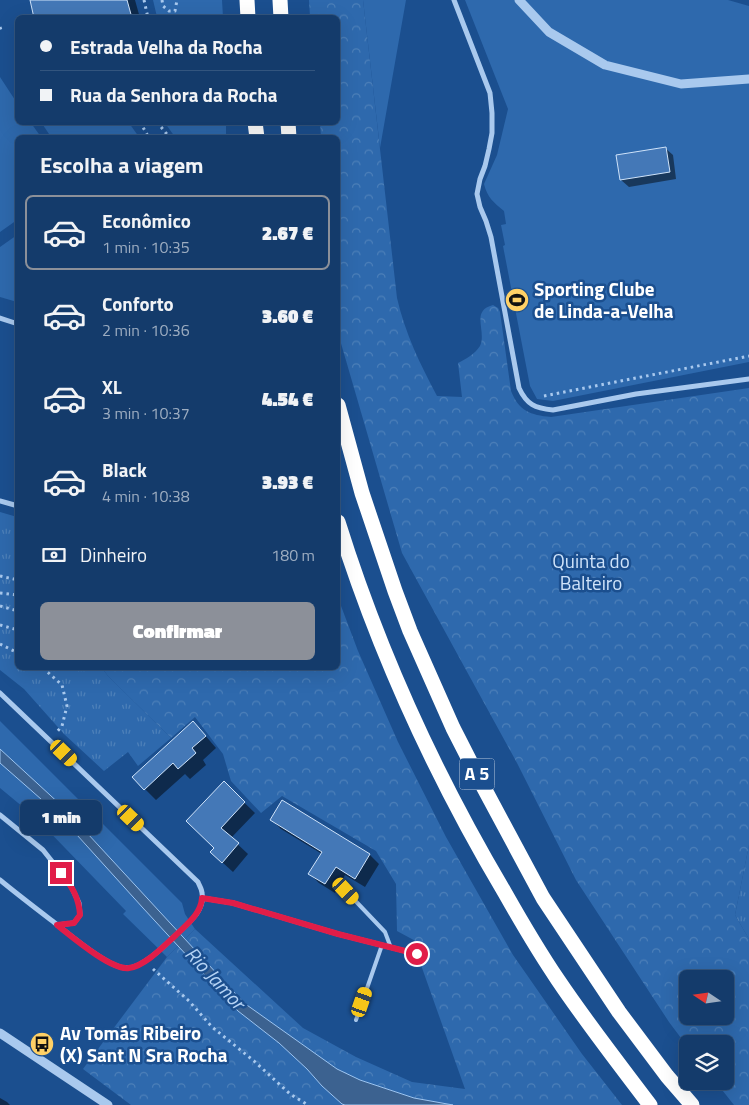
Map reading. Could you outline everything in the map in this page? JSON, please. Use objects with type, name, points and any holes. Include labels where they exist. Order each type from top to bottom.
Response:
[{"type":"highway","points":[[247,0],[248,15]]},
{"type":"highway","points":[[280,0],[281,15]]},
{"type":"highway","name":"A 5","points":[[340,412],[362,493],[395,591],[410,631],[473,768],[543,898],[619,1012],[667,1076],[692,1105]]},
{"type":"highway","name":"A 5","points":[[340,528],[386,658],[436,769],[483,856],[534,944],[585,1019],[650,1105]]},
{"type":"street","points":[[454,0],[490,93],[492,133],[477,194],[491,237],[519,388],[524,398],[532,406],[553,410],[636,394],[749,379]]},
{"type":"street","points":[[519,0],[549,32],[605,65],[682,84],[749,79]]},
{"type":"street","points":[[0,318],[15,323]]},
{"type":"street","points":[[0,501],[15,505]]},
{"type":"street","points":[[0,693],[198,882],[202,893],[202,903],[197,913],[189,922],[146,962],[129,968],[120,968],[83,945],[0,880]]},
{"type":"street","points":[[0,815],[43,850],[70,884],[79,903],[80,915],[74,923],[57,925]]},
{"type":"street","points":[[202,898],[233,903],[338,934],[417,954]]},
{"type":"street","points":[[0,1033],[108,1105]]},
{"type":"lane","points":[[346,891],[385,932],[391,948]]},
{"type":"lane","points":[[356,1020],[382,945]]},
{"type":"path","points":[[144,0],[147,15]]},
{"type":"path","points":[[162,0],[163,6],[169,12],[175,11],[177,0]]},
{"type":"path","points":[[0,28],[2,33]]},
{"type":"path","points":[[159,125],[168,135]]},
{"type":"path","points":[[539,397],[749,356]]},
{"type":"path","points":[[0,576],[15,579]]},
{"type":"path","points":[[0,592],[15,594]]},
{"type":"path","points":[[0,606],[15,610]]},
{"type":"path","points":[[0,625],[15,629]]},
{"type":"path","points":[[0,644],[15,652]]},
{"type":"path","points":[[45,670],[62,685],[67,706],[62,726],[50,740]]},
{"type":"path","points":[[156,972],[189,1001],[212,1027],[254,1061],[290,1094],[308,1105]]},
{"type":"green space","points":[[153,0],[222,0],[223,15],[157,15]]},
{"type":"green space","name":"Quinta do Balteiro","points":[[309,0],[363,0],[397,298],[404,324],[437,396],[462,397],[458,363],[473,354],[480,346],[482,340],[482,312],[493,305],[500,312],[511,391],[514,398],[526,411],[537,415],[551,417],[749,388],[749,845],[735,915],[749,939],[749,1105],[734,1105],[722,1090],[734,1090],[734,1035],[679,1035],[576,880],[517,763],[402,553],[340,340],[340,135],[321,135],[320,125],[340,125],[340,15],[310,15]]},
{"type":"green space","points":[[363,0],[406,0],[380,148]]},
{"type":"green space","points":[[465,0],[728,0],[749,6],[749,362],[553,401],[537,399],[530,386],[503,246],[505,245],[501,225],[506,224],[504,211],[491,199],[484,184],[497,155],[508,109]]},
{"type":"green space","points":[[0,77],[15,100],[15,125],[32,125],[40,135],[15,135],[15,221],[0,232]]},
{"type":"green space","points":[[43,125],[130,125],[138,135],[50,135]]},
{"type":"green space","points":[[166,125],[226,125],[226,135],[174,135]]},
{"type":"green space","points":[[15,236],[15,301],[0,297],[0,247]]},
{"type":"green space","points":[[0,512],[15,516],[15,670],[104,670],[171,738],[138,766],[128,752],[104,771],[64,734],[24,689],[0,670]]},
{"type":"green space","points":[[340,603],[358,651],[398,742],[446,837],[513,955],[582,1054],[622,1105],[131,1105],[83,1069],[167,957],[195,929],[303,1028],[356,1057],[412,1082],[465,1089],[421,965],[423,945],[397,931],[396,884],[376,851],[282,796],[261,813],[231,781],[223,754],[195,717],[171,738],[104,670],[340,670]]},
{"type":"green space","points":[[0,721],[182,903],[185,914],[195,929],[167,957],[123,914],[126,911],[35,817],[0,788]]},
{"type":"green space","points":[[749,845],[749,939],[735,915]]},
{"type":"water","name":"Rio Jamor","points":[[0,749],[63,807],[244,1003],[337,1069],[360,1080],[414,1098],[453,1105],[342,1104],[279,1043],[238,1011],[58,814],[0,763]]},
{"type":"building","points":[[30,0],[127,0],[131,15],[33,15]]},
{"type":"building","points":[[666,147],[670,172],[620,180],[616,155]]},
{"type":"building","points":[[193,721],[206,736],[192,748],[196,753],[178,769],[173,763],[144,790],[132,777]]},
{"type":"building","points":[[224,781],[245,802],[221,828],[239,843],[222,863],[210,852],[214,848],[186,821]]},
{"type":"building","points":[[282,800],[370,854],[355,879],[336,867],[325,884],[308,874],[322,852],[270,820]]},
{"type":"place","name":"Sporting Clube de Linda-a-Velha","points":[[517,300]]},
{"type":"place","name":"Av Tomás Ribeiro (X) Sant N Sra Rocha","points":[[42,1044]]},
{"type":"route","points":[[61,873],[70,884],[79,903],[80,915],[74,923],[57,925],[83,945],[120,968],[129,968],[146,962],[159,951],[197,913],[202,903],[202,898],[233,903],[338,934],[417,954]]}]
